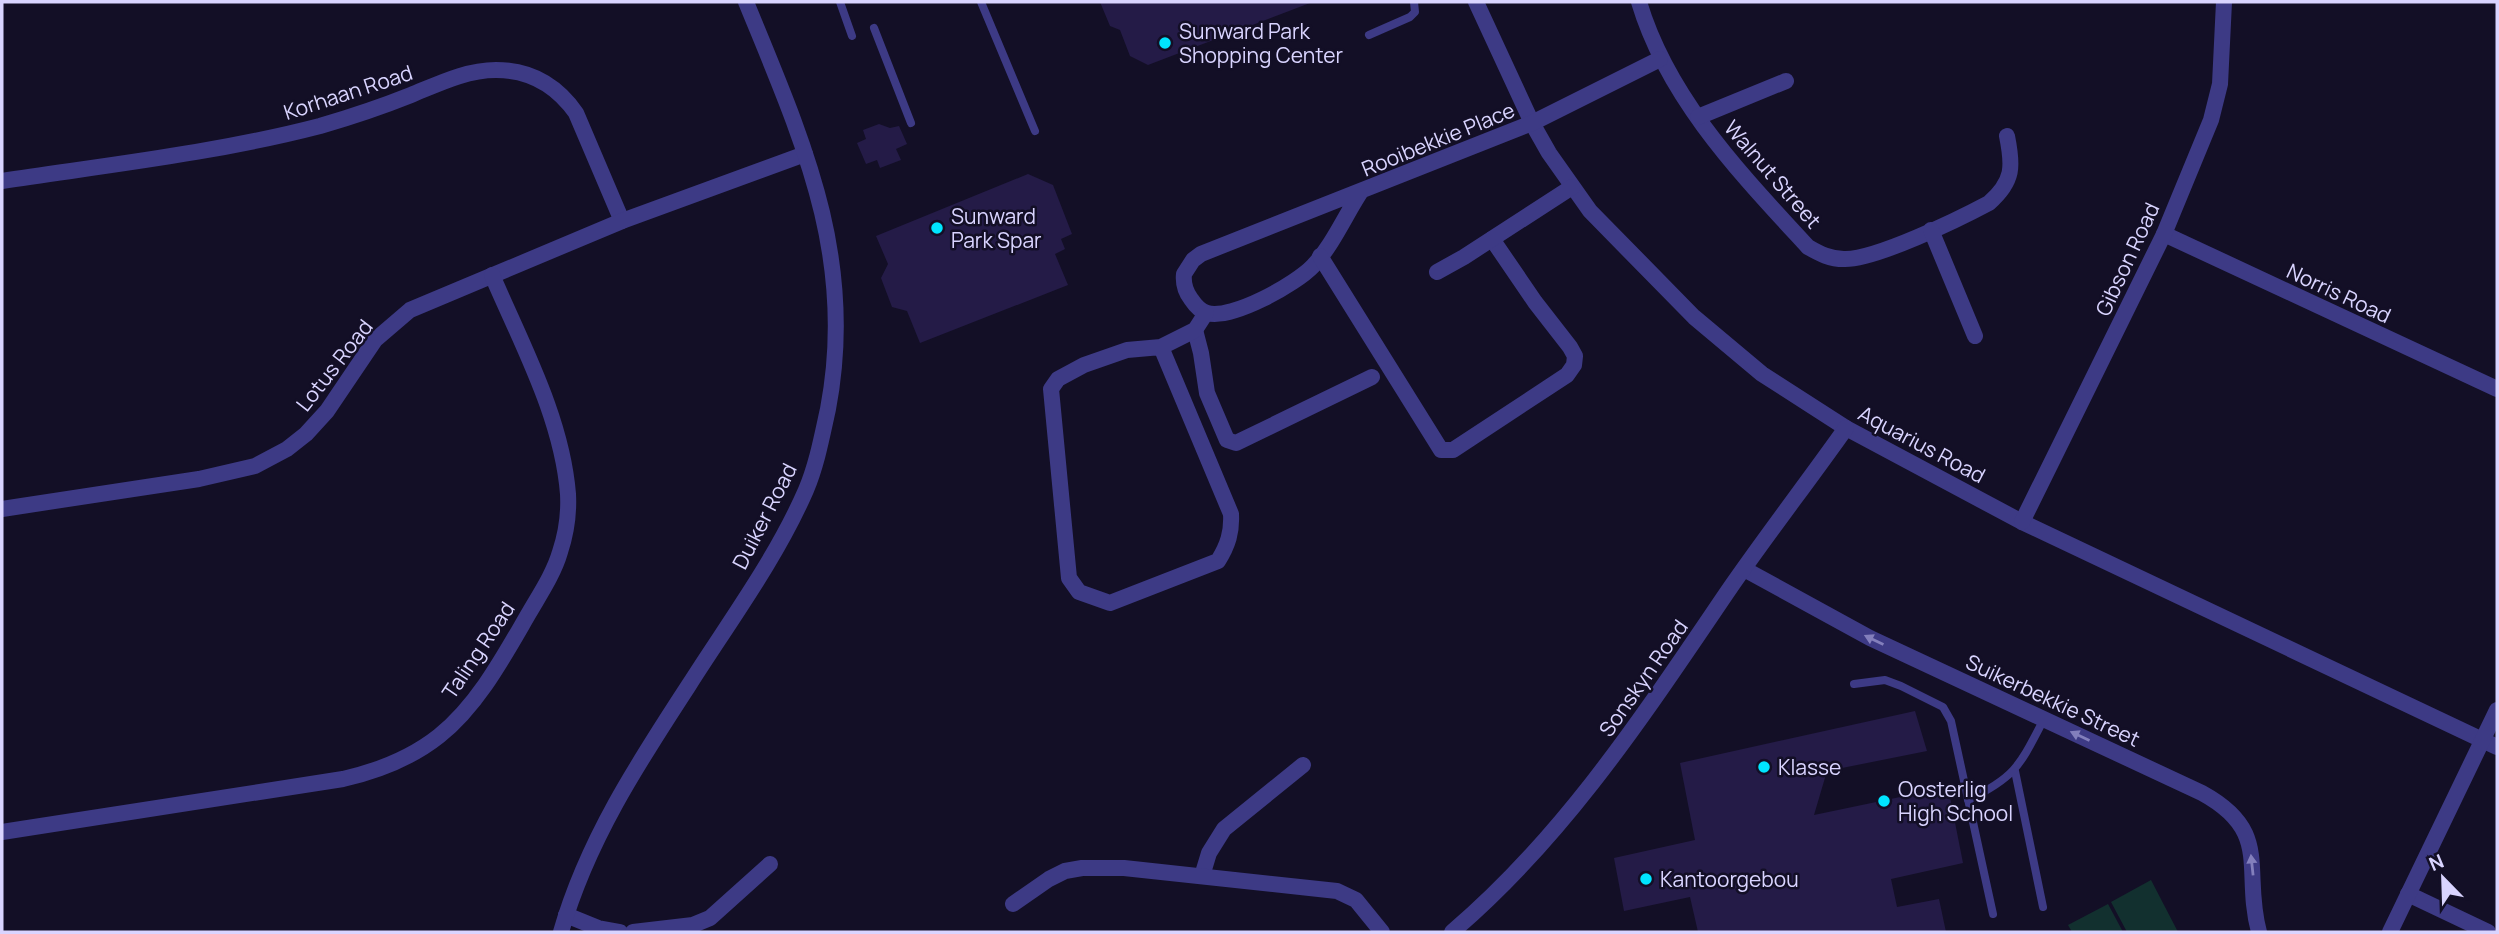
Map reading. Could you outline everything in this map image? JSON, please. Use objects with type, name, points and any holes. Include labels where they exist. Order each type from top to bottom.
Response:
[{"type":"street","name":"Duiker Road","points":[[561,932],[595,842],[633,771],[775,550],[806,489],[822,440],[835,358],[836,308],[832,255],[820,199],[791,112],[746,2]]},
{"type":"street","name":"Aquarius Road","points":[[1476,2],[1532,123],[1590,211],[1694,317],[1762,374],[1846,428],[2022,522],[2490,744]]},
{"type":"street","name":"Walnut Street","points":[[1639,2],[1660,59],[1698,117],[1746,179],[1808,247],[1821,254],[1844,259],[1866,256],[1976,210],[1998,195],[2011,169],[2007,136]]},
{"type":"street","name":"Gibson Road","points":[[2022,522],[2164,234],[2216,103],[2220,84],[2224,2]]},
{"type":"street","name":"Rooibekkie Place","points":[[1360,193],[1320,256],[1300,277],[1227,313],[1206,313],[1192,301],[1185,287],[1184,274],[1193,260],[1212,249],[1360,193],[1532,123],[1660,59]]},
{"type":"street","name":"Korhaan Road","points":[[2,181],[263,140],[358,114],[477,71],[513,71],[547,83],[565,97],[576,113],[622,221]]},
{"type":"street","points":[[1698,117],[1786,81]]},
{"type":"street","name":"Lotus Road","points":[[2,509],[221,475],[263,462],[306,434],[327,411],[375,340],[410,310],[428,300],[622,221],[805,154]]},
{"type":"street","points":[[1437,272],[1572,187]]},
{"type":"street","points":[[1931,230],[1975,336]]},
{"type":"street","name":"Norris Road","points":[[2164,234],[2497,389]]},
{"type":"street","points":[[1320,256],[1441,450],[1447,451],[1567,375],[1574,365],[1575,356],[1570,346],[1535,302],[1492,239]]},
{"type":"street","name":"Taling Road","points":[[2,832],[370,773],[417,752],[458,718],[475,698],[544,588],[560,552],[567,519],[566,478],[556,433],[492,275]]},
{"type":"street","points":[[1161,348],[1231,514],[1232,528],[1227,547],[1218,561],[1110,603],[1079,592],[1069,578],[1051,389],[1058,379],[1084,365],[1127,350],[1161,348],[1195,330],[1206,313]]},
{"type":"street","points":[[1195,330],[1207,393],[1230,443],[1236,443],[1372,377]]},
{"type":"street","name":"Sonskyn Road","points":[[1452,932],[1505,884],[1577,803],[1635,730],[1744,569],[1846,428]]},
{"type":"street","name":"Suikerbekkie Street","points":[[1744,569],[1870,638],[2202,793],[2228,809],[2241,822],[2248,842],[2259,932]]},
{"type":"street","points":[[2390,932],[2490,744],[2497,710]]},
{"type":"street","points":[[1202,876],[1209,853],[1224,829],[1303,765]]},
{"type":"street","points":[[633,932],[693,925],[710,918],[770,864]]},
{"type":"street","points":[[1013,904],[1049,879],[1065,872],[1082,868],[1124,868],[1337,891],[1356,900],[1382,932]]},
{"type":"street","points":[[2408,894],[2488,932]]},
{"type":"street","points":[[566,915],[598,928],[620,932]]},
{"type":"lane","points":[[840,2],[852,36]]},
{"type":"lane","points":[[981,2],[1035,131]]},
{"type":"lane","points":[[1369,35],[1410,17],[1415,12],[1414,2]]},
{"type":"lane","points":[[874,28],[911,123]]},
{"type":"lane","points":[[1854,684],[1885,680],[1943,708],[1951,721],[1993,914]]},
{"type":"lane","points":[[1968,800],[1998,786],[2015,771],[2044,719]]},
{"type":"lane","points":[[2015,771],[2043,907]]},
{"type":"green space","points":[[2151,880],[2178,932],[2127,932],[2111,902]]},
{"type":"green space","points":[[2108,904],[2123,932],[2072,932],[2068,925]]},
{"type":"building","name":"Sunward Park Shopping Center","points":[[1100,2],[1310,3],[1148,65],[1130,56],[1120,30],[1110,26]]},
{"type":"building","points":[[879,124],[890,128],[899,126],[907,144],[896,149],[901,160],[880,168],[877,160],[866,164],[857,143],[866,139],[863,130]]},
{"type":"building","points":[[1028,174],[1053,185],[1072,234],[1061,239],[1065,249],[1055,254],[1068,285],[920,343],[907,311],[892,307],[881,278],[888,264],[876,236]]},
{"type":"building","points":[[1915,711],[1927,751],[1827,771],[1814,815],[1948,787],[1963,863],[1891,879],[1897,907],[1939,899],[1946,932],[1698,932],[1690,897],[1624,911],[1614,858],[1695,840],[1680,763]]},
{"type":"place","name":"Sunward Park Shopping Center","points":[[1165,43]]},
{"type":"place","name":"Sunward Park Spar","points":[[937,228]]},
{"type":"place","name":"Klasse","points":[[1764,767]]},
{"type":"place","name":"Oosterlig High School","points":[[1884,801]]},
{"type":"place","name":"Kantoorgebou","points":[[1646,879]]}]
